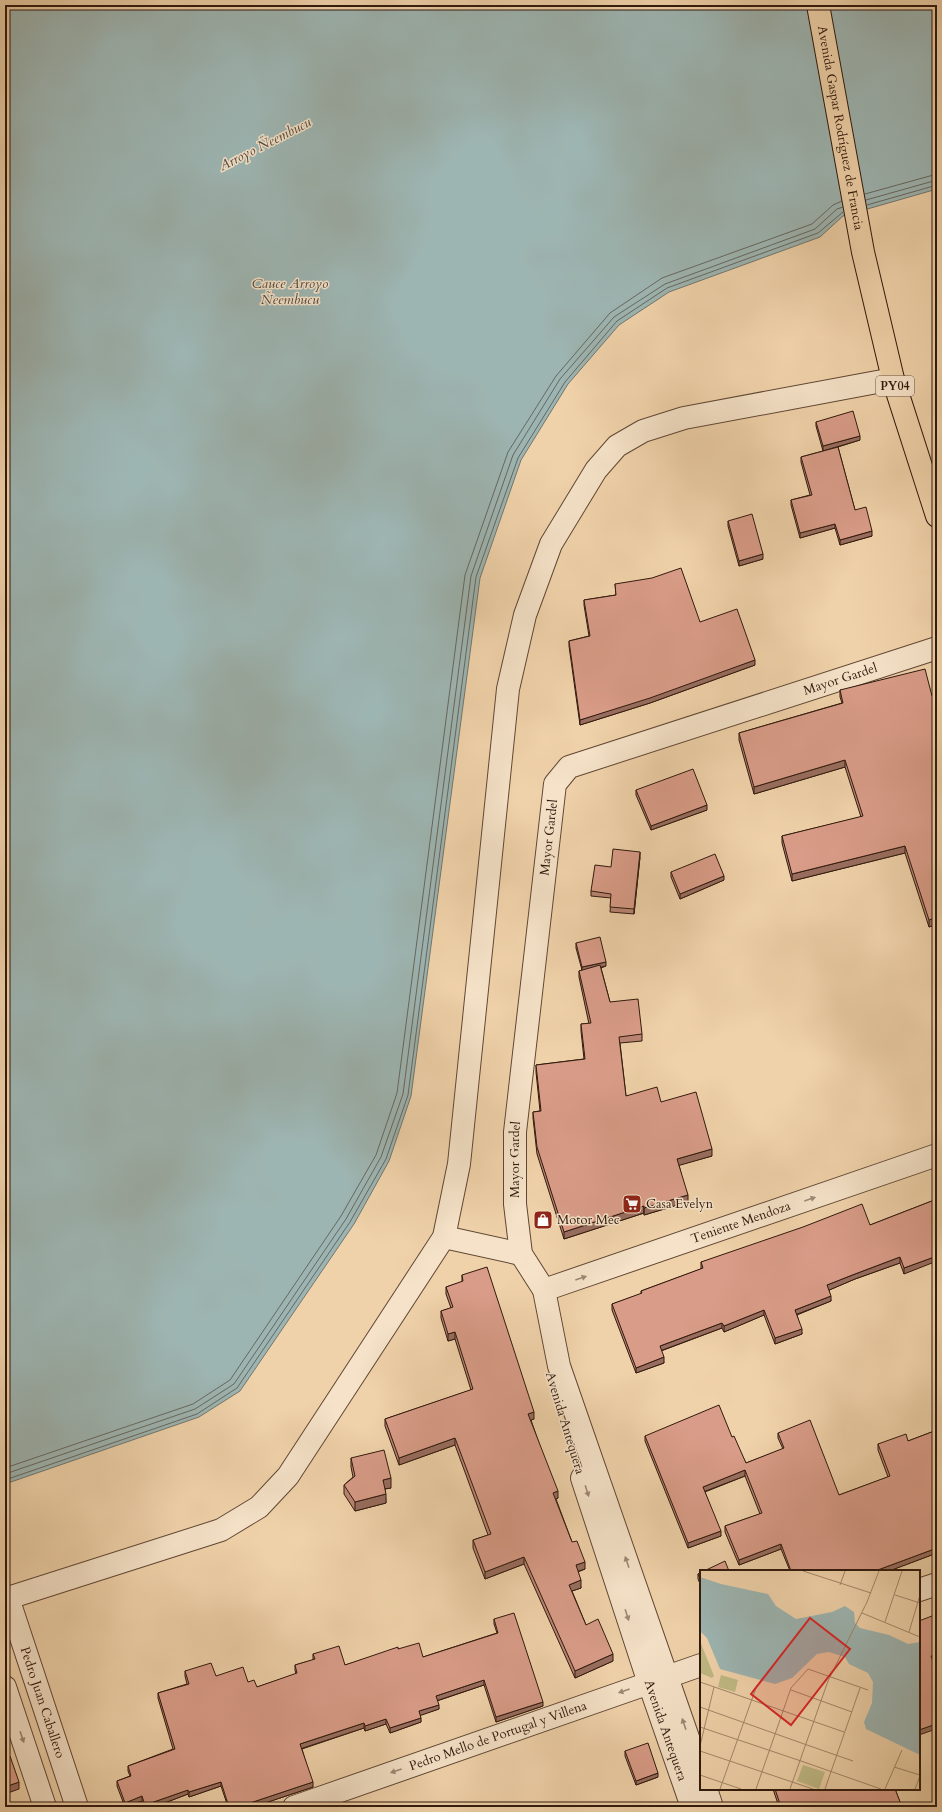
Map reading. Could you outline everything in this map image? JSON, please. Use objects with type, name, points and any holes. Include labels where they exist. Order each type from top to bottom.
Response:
[{"type":"main road","name":"Avenida Gaspar Rodríguez de Francia","points":[[818,5],[863,252],[893,379]]},
{"type":"main road","name":"PY04","points":[[893,379],[937,516]]},
{"type":"street","points":[[6,1599],[220,1530],[259,1507],[288,1476],[444,1237],[459,1164],[508,689],[525,614],[551,544],[596,470],[617,446],[643,431],[684,418],[893,379]]},
{"type":"street","name":"Mayor Gardel","points":[[544,1290],[521,1254],[515,1204],[515,1132],[555,784],[569,767],[937,648]]},
{"type":"street","name":"Teniente Mendoza","points":[[544,1290],[937,1155]]},
{"type":"street","points":[[444,1237],[521,1254]]},
{"type":"street","name":"Avenida Antequera","points":[[544,1290],[559,1366],[658,1680],[692,1807]]},
{"type":"street","points":[[920,1590],[937,1584]]},
{"type":"street","name":"Pedro Juan Caballero","points":[[6,1599],[77,1807]]},
{"type":"street","name":"Pedro Mello de Portugal y Villena","points":[[294,1807],[700,1665]]},
{"type":"street","name":"Avenida Antequera","points":[[658,1680],[700,1773]]},
{"type":"street","points":[[5,1687],[45,1807]]},
{"type":"street","name":"Avenida Antequera","points":[[706,1790],[712,1807]]},
{"type":"water","name":"Cauce Arroyo Ñeembucu","points":[[5,5],[937,5],[937,189],[843,216],[820,237],[669,292],[619,325],[568,384],[521,460],[480,578],[411,1096],[389,1161],[354,1224],[240,1391],[199,1417],[5,1484]]},
{"type":"building","points":[[853,411],[860,436],[823,446],[816,422]]},
{"type":"building","points":[[838,447],[855,510],[866,507],[872,531],[840,540],[835,524],[800,533],[791,500],[812,495],[801,457]]},
{"type":"building","points":[[752,514],[763,554],[739,561],[728,521]]},
{"type":"building","points":[[681,568],[700,622],[737,609],[755,660],[650,698],[580,720],[569,641],[590,636],[584,600],[616,595],[615,584],[652,578]]},
{"type":"building","points":[[925,669],[932,696],[937,695],[937,917],[929,920],[905,846],[792,874],[782,836],[863,816],[845,760],[754,787],[739,733],[843,703],[840,690]]},
{"type":"building","points":[[693,769],[707,805],[651,826],[636,790]]},
{"type":"building","points":[[613,849],[640,852],[634,909],[610,907],[611,894],[591,891],[595,865],[611,867]]},
{"type":"building","points":[[715,854],[724,876],[680,894],[671,872]]},
{"type":"building","points":[[600,937],[606,962],[582,967],[576,943]]},
{"type":"building","points":[[600,965],[610,1002],[638,999],[642,1034],[619,1037],[626,1096],[657,1087],[661,1102],[696,1092],[712,1149],[677,1159],[688,1195],[644,1208],[644,1206],[564,1232],[537,1147],[533,1112],[541,1111],[536,1065],[585,1059],[581,1024],[591,1023],[579,971]]},
{"type":"building","points":[[937,1199],[937,1256],[904,1268],[900,1257],[827,1285],[831,1296],[795,1310],[802,1329],[775,1338],[764,1310],[724,1326],[722,1323],[660,1346],[664,1357],[636,1368],[612,1304],[642,1293],[641,1291],[703,1268],[701,1262],[803,1227],[862,1204],[870,1225]]},
{"type":"building","points":[[487,1267],[534,1412],[528,1414],[558,1491],[553,1493],[572,1542],[577,1541],[585,1562],[576,1565],[581,1580],[569,1585],[586,1625],[598,1619],[613,1654],[575,1671],[524,1557],[485,1572],[473,1540],[491,1534],[455,1438],[399,1458],[385,1419],[473,1389],[455,1332],[448,1334],[441,1311],[453,1307],[446,1287],[463,1281],[462,1275]]},
{"type":"building","points":[[719,1405],[732,1437],[734,1436],[746,1463],[784,1448],[778,1433],[810,1420],[839,1495],[890,1476],[878,1444],[906,1434],[908,1441],[937,1430],[937,1548],[878,1570],[791,1570],[781,1544],[739,1560],[725,1526],[762,1513],[745,1470],[703,1487],[721,1531],[688,1543],[645,1436]]},
{"type":"building","points":[[384,1450],[391,1478],[383,1480],[386,1494],[355,1502],[344,1485],[355,1476],[351,1458]]},
{"type":"building","points":[[725,1561],[729,1570],[706,1570]]},
{"type":"building","points":[[514,1613],[543,1702],[496,1717],[484,1680],[436,1696],[439,1705],[419,1711],[421,1718],[390,1728],[386,1719],[365,1726],[364,1723],[300,1744],[313,1782],[238,1807],[229,1807],[221,1782],[189,1792],[188,1790],[145,1805],[142,1796],[125,1803],[117,1781],[131,1776],[128,1766],[175,1749],[158,1693],[189,1684],[185,1671],[211,1663],[216,1676],[243,1667],[248,1682],[254,1680],[257,1687],[297,1673],[295,1665],[315,1659],[313,1654],[339,1646],[345,1665],[398,1647],[398,1649],[419,1643],[423,1657],[498,1633],[494,1619]]},
{"type":"building","points":[[937,1614],[937,1654],[931,1656],[937,1672],[937,1714],[933,1715],[936,1724],[920,1730],[920,1621]]},
{"type":"building","points":[[648,1743],[658,1773],[636,1781],[625,1751]]},
{"type":"building","points":[[10,1756],[19,1782],[5,1787],[5,1758]]},
{"type":"building","points":[[775,1790],[895,1790],[902,1807],[781,1807]]},
{"type":"place","name":"Casa Evelyn","points":[[632,1204]]},
{"type":"place","name":"Motor Mec","points":[[543,1220]]},
{"type":"water label","name":"Arroyo Ñeembucu","points":[[265,144]]}]
